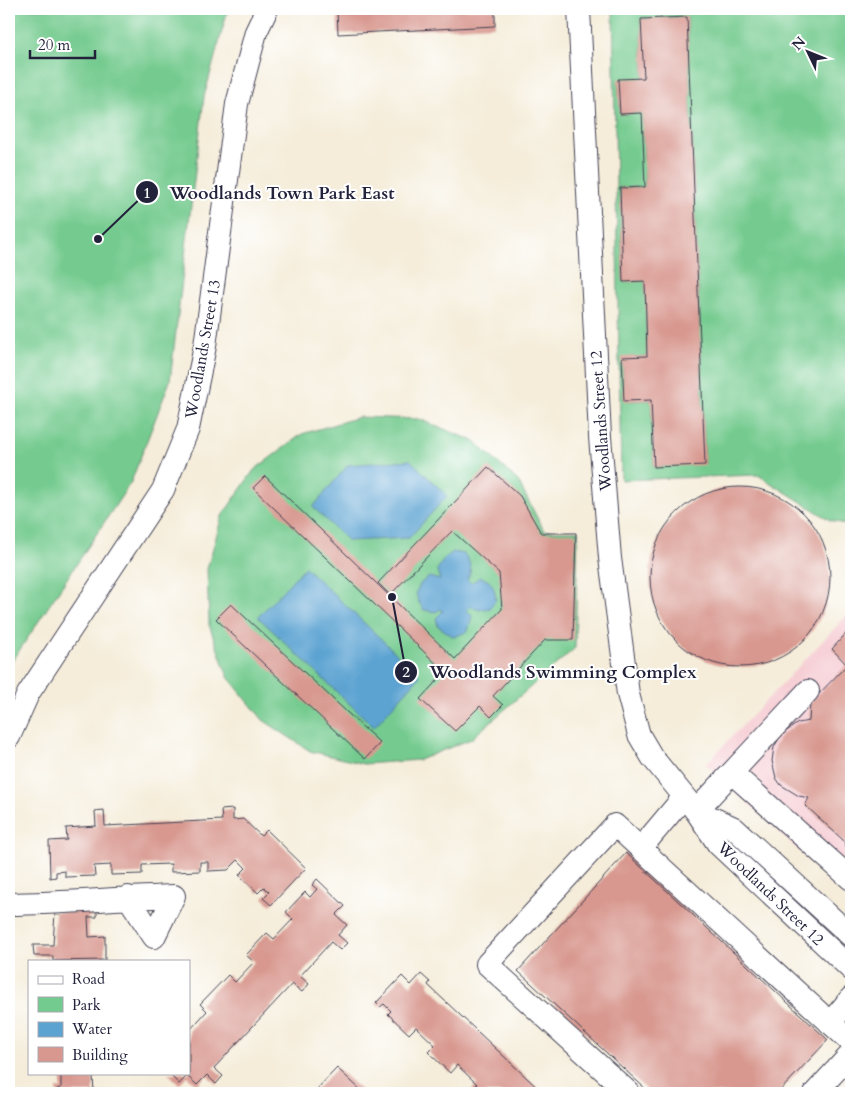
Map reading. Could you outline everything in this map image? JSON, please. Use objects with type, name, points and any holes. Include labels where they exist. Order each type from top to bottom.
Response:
[{"type":"street","name":"Woodlands Street 13","points":[[9,737],[28,694],[163,490],[188,430],[205,346],[237,104],[256,32],[266,9]]},
{"type":"street","name":"Woodlands Street 12","points":[[578,9],[600,437],[620,640],[628,694],[639,735],[652,758],[690,805],[718,844],[851,968]]},
{"type":"street","points":[[640,848],[690,805],[732,773],[777,732],[808,691]]},
{"type":"street","points":[[732,773],[851,879]]},
{"type":"street","name":"Woodlands Street 12","points":[[690,805],[734,828],[851,936]]},
{"type":"street","points":[[629,1093],[487,964],[615,824],[851,1042]]},
{"type":"street","points":[[9,904],[128,897],[174,896],[154,937],[128,897]]},
{"type":"street","points":[[830,1022],[851,998]]},
{"type":"street","points":[[815,1093],[851,1054]]},
{"type":"shaded area","points":[[851,611],[851,899],[706,764]]},
{"type":"green space","points":[[9,9],[228,9],[204,97],[170,381],[131,482],[9,666]]},
{"type":"green space","points":[[613,9],[851,9],[851,526],[830,520],[758,475],[621,480]],"holes":[[[687,17],[705,464],[654,467],[651,400],[624,401],[622,358],[647,356],[645,281],[623,282],[620,188],[645,187],[642,113],[620,114],[618,80],[644,78],[641,19]]]},
{"type":"green space","points":[[359,417],[419,419],[474,441],[518,481],[544,531],[578,531],[575,648],[471,739],[419,760],[364,764],[310,751],[263,720],[228,677],[209,625],[207,569],[222,516],[254,470],[302,434]]},
{"type":"water","points":[[410,460],[447,496],[409,538],[348,541],[313,507],[348,465]]},
{"type":"water","points":[[453,552],[464,554],[468,560],[471,569],[467,579],[471,583],[480,577],[490,582],[496,599],[490,608],[479,610],[470,606],[467,610],[472,616],[468,631],[454,637],[438,626],[436,618],[443,611],[440,609],[436,612],[424,610],[418,601],[416,592],[421,583],[429,577],[440,580],[437,570],[444,559]]},
{"type":"water","points":[[305,567],[420,676],[374,727],[258,617]]},
{"type":"building","points":[[337,9],[495,9],[495,26],[338,34]]},
{"type":"building","points":[[687,17],[705,465],[654,467],[651,400],[624,401],[622,357],[647,356],[645,281],[623,282],[620,188],[645,187],[642,113],[620,114],[618,79],[644,78],[641,19]]},
{"type":"building","points":[[488,467],[520,496],[541,533],[576,533],[573,640],[545,640],[493,696],[503,705],[491,717],[480,706],[455,731],[420,699],[445,672],[253,488],[265,476],[455,659],[502,609],[499,573],[452,531],[390,595],[378,583]]},
{"type":"building","points":[[731,487],[749,487],[774,494],[790,502],[804,513],[815,527],[823,543],[830,568],[830,586],[823,611],[815,627],[804,641],[790,652],[766,663],[749,667],[731,667],[714,663],[690,652],[670,634],[654,603],[650,586],[650,568],[654,551],[665,527],[683,507],[714,491]]},
{"type":"building","points":[[231,604],[380,743],[365,759],[216,619]]},
{"type":"building","points":[[851,628],[851,856],[843,840],[805,805],[809,798],[799,796],[781,785],[776,778],[772,761],[774,747],[781,735],[798,723],[809,721],[810,703],[847,665],[832,649]]},
{"type":"building","points":[[233,809],[233,820],[243,819],[261,836],[267,830],[306,868],[271,905],[263,898],[269,892],[264,887],[258,893],[239,875],[246,868],[238,860],[228,870],[208,871],[208,862],[200,862],[200,871],[171,872],[171,864],[142,865],[142,874],[111,875],[111,865],[94,866],[95,876],[65,877],[65,871],[56,872],[56,877],[50,878],[49,841],[67,840],[66,828],[96,826],[95,811],[104,810],[105,826],[222,820],[221,810]]},
{"type":"building","points":[[626,853],[828,1040],[778,1093],[650,1093],[518,971]]},
{"type":"building","points":[[317,879],[345,906],[336,915],[347,925],[338,935],[347,943],[340,950],[331,942],[300,976],[309,984],[302,992],[292,984],[214,1068],[223,1076],[216,1084],[207,1075],[197,1085],[187,1076],[179,1084],[169,1074],[190,1074],[190,1030],[207,1011],[200,1004],[228,975],[235,982],[254,962],[246,955],[267,933],[274,939],[293,919],[286,912],[305,892],[310,897],[317,889],[312,885]]},
{"type":"building","points":[[97,910],[97,917],[88,917],[89,937],[105,936],[105,960],[53,960],[53,956],[34,956],[33,945],[53,945],[55,912]]},
{"type":"building","points":[[421,974],[430,982],[428,985],[543,1093],[470,1092],[477,1084],[457,1065],[450,1073],[428,1052],[435,1045],[416,1027],[409,1034],[388,1014],[391,1011],[384,1004],[380,1007],[376,1003],[402,976],[411,985]]},
{"type":"building","points":[[337,1068],[364,1093],[313,1093]]},
{"type":"building","points":[[61,1074],[100,1074],[93,1076],[94,1093],[57,1093],[57,1089],[61,1088]]},
{"type":"place","name":"Woodlands Town Park East","points":[[98,239]]},
{"type":"place","name":"Woodlands Swimming Complex","points":[[392,597]]}]
